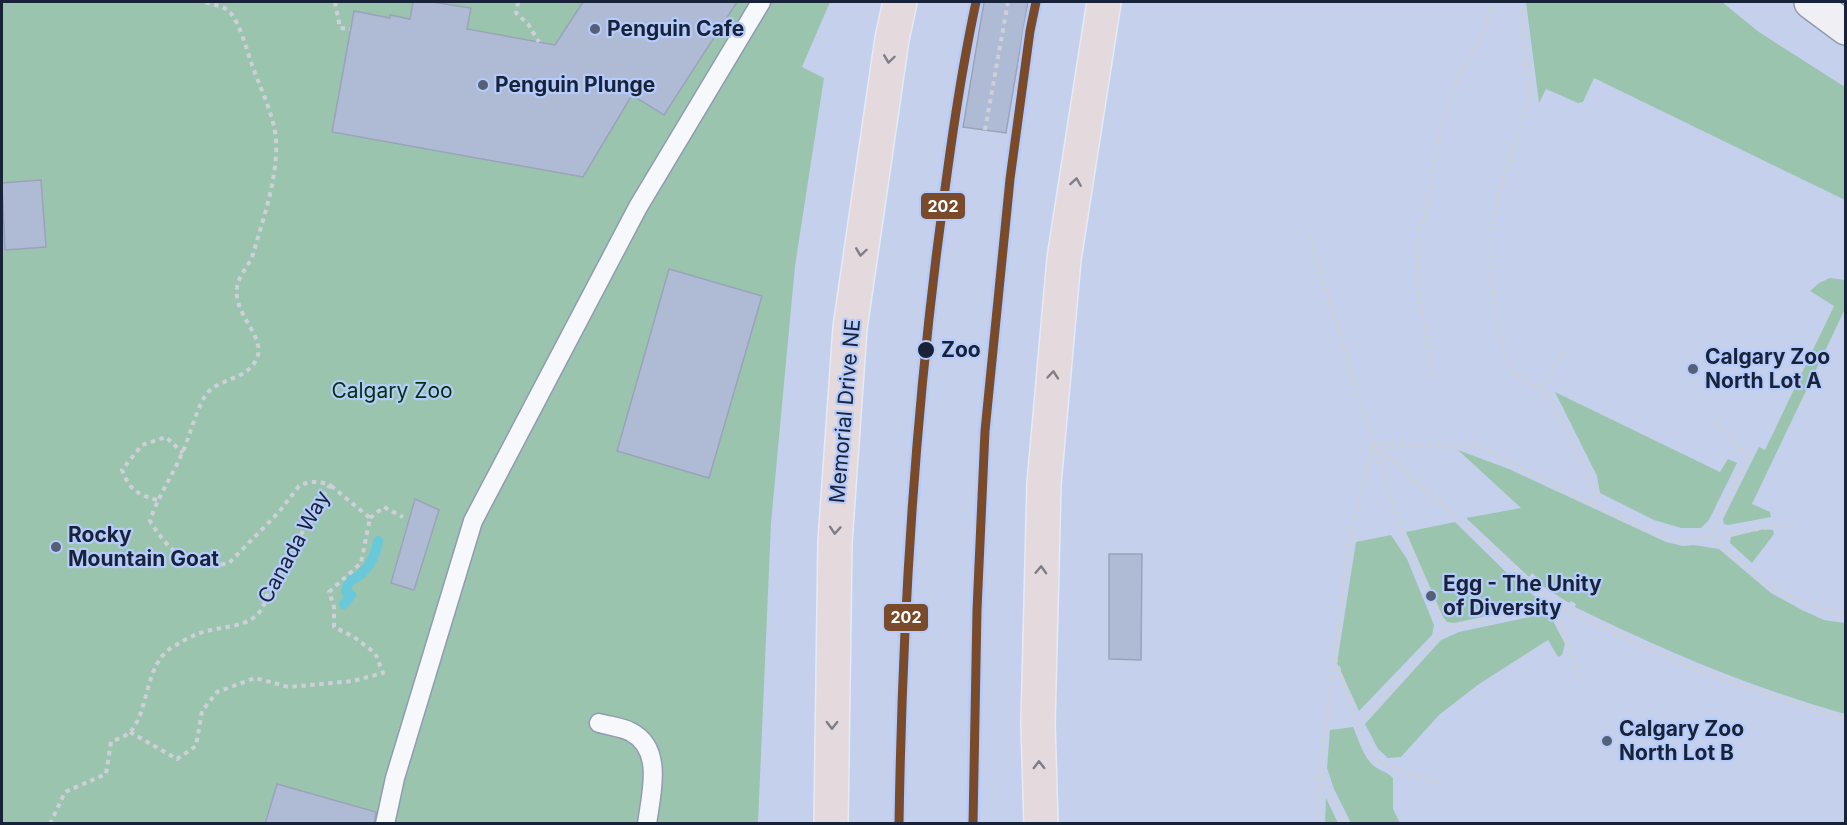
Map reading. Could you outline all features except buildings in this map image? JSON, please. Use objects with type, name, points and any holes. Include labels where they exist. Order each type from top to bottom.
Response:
[{"type":"highway","name":"Memorial Drive NE","points":[[831,824],[835,542],[850,328],[892,39],[900,2]]},
{"type":"highway","points":[[1041,824],[1038,724],[1044,484],[1064,259],[1104,2]]},
{"type":"street","points":[[1811,2],[1845,28]]},
{"type":"lane","points":[[385,824],[395,778],[473,521],[638,207],[761,2]]},
{"type":"lane","points":[[599,723],[630,731],[642,740],[650,751],[654,764],[647,824]]},
{"type":"path","name":"Canada Way","points":[[50,824],[65,792],[106,774],[111,742],[130,732],[139,716],[152,673],[169,649],[199,633],[244,624],[265,605],[268,591],[330,485],[309,482],[299,486],[279,512],[228,564],[211,565],[180,556],[162,541],[150,521],[157,500],[183,453],[206,395],[215,386],[249,370],[257,359],[259,347],[256,337],[241,314],[236,289],[253,256],[270,195],[276,139],[240,30],[228,10],[204,2]]},
{"type":"path","points":[[335,2],[340,28],[350,30]]},
{"type":"path","points":[[518,2],[516,13],[528,24],[539,42]]},
{"type":"path","points":[[985,130],[1008,2]]},
{"type":"path","points":[[1433,375],[1420,300],[1417,265],[1419,231],[1428,205],[1442,125],[1460,73],[1480,41],[1493,2]]},
{"type":"path","points":[[1520,2],[1529,90],[1526,110],[1499,192],[1492,227],[1492,283],[1499,333],[1511,372],[1542,388],[1552,404],[1595,493],[1592,504]]},
{"type":"path","points":[[1310,236],[1403,534],[1446,629]]},
{"type":"path","points":[[1542,388],[1564,350]]},
{"type":"path","points":[[1710,537],[1748,456],[1714,422]]},
{"type":"path","points":[[157,500],[139,495],[127,483],[122,470],[142,445],[166,438],[183,453]]},
{"type":"path","points":[[1373,443],[1454,447],[1473,442],[1592,504],[1676,541],[1793,523]]},
{"type":"path","points":[[1317,824],[1320,776],[1348,546],[1373,443]]},
{"type":"path","points":[[1373,443],[1554,604],[1642,646],[1727,681],[1845,720]]},
{"type":"path","points":[[330,485],[370,519]]},
{"type":"path","points":[[130,732],[177,759],[196,746],[202,711],[217,692],[255,678],[289,687],[353,681],[383,673],[375,653],[354,637],[334,627],[334,607],[329,591],[361,563],[370,519],[384,507],[403,517]]},
{"type":"path","points":[[1710,537],[1770,587],[1827,611],[1845,615]]},
{"type":"path","points":[[1358,726],[1446,629],[1554,604]]},
{"type":"path","points":[[1554,604],[1580,678]]},
{"type":"path","points":[[1334,657],[1358,726],[1378,761],[1442,785]]},
{"type":"path","points":[[1320,776],[1346,824]]},
{"type":"green space","name":"Calgary Zoo","points":[[2,2],[830,2],[802,67],[824,78],[795,266],[771,523],[758,823],[2,824]]},
{"type":"green space","points":[[1526,2],[1722,2],[1759,32],[1845,87],[1845,200],[1594,78],[1583,102],[1578,103],[1546,89],[1539,103]]},
{"type":"green space","points":[[1830,278],[1845,280],[1845,309],[1752,504],[1770,512],[1771,517],[1724,524],[1723,519],[1759,447],[1765,450],[1834,306],[1810,291],[1819,283]]},
{"type":"green space","points":[[1555,392],[1720,472],[1728,459],[1737,463],[1709,520],[1701,528],[1681,528],[1654,520],[1600,493],[1597,476]]},
{"type":"green space","points":[[1458,450],[1509,469],[1666,542],[1719,549],[1771,593],[1824,620],[1845,623],[1845,714],[1742,680],[1674,653],[1575,607],[1576,604],[1571,601],[1569,603],[1538,583],[1540,580],[1532,573],[1529,577],[1466,518],[1521,508]]},
{"type":"green space","points":[[1455,522],[1514,580],[1542,602],[1454,623],[1447,622],[1406,532]]},
{"type":"green space","points":[[1764,529],[1773,530],[1774,534],[1752,563],[1730,543],[1731,537]]},
{"type":"green space","points":[[1391,535],[1407,559],[1434,625],[1432,635],[1359,711],[1337,663],[1356,542]]},
{"type":"green space","points":[[1544,614],[1550,615],[1565,644],[1562,655],[1558,657],[1548,640],[1479,684],[1439,715],[1401,757],[1388,758],[1378,749],[1365,724],[1441,640],[1459,632]]},
{"type":"green space","points":[[1353,727],[1362,750],[1370,762],[1393,778],[1393,809],[1400,823],[1351,823],[1334,789],[1327,768],[1330,730]]},
{"type":"green space","points":[[1326,798],[1338,823],[1325,823]]},
{"type":"waterway","points":[[344,604],[351,595],[346,592],[348,583],[367,567],[378,541]]},
{"type":"transit line","name":"202","points":[[899,824],[906,611],[921,399],[949,161],[976,2]]},
{"type":"transit line","name":"202","points":[[973,824],[977,610],[985,431],[1010,179],[1036,2]]},
{"type":"place","name":"Penguin Cafe","points":[[595,29]]},
{"type":"place","name":"Penguin Plunge","points":[[483,85]]},
{"type":"place","name":"Zoo","points":[[926,350]]},
{"type":"place","name":"Calgary Zoo North Lot A","points":[[1693,369]]},
{"type":"place","name":"Rocky Mountain Goat","points":[[56,547]]},
{"type":"place","name":"Egg - The Unity of Diversity","points":[[1431,596]]},
{"type":"place","name":"Calgary Zoo North Lot B","points":[[1607,741]]}]
